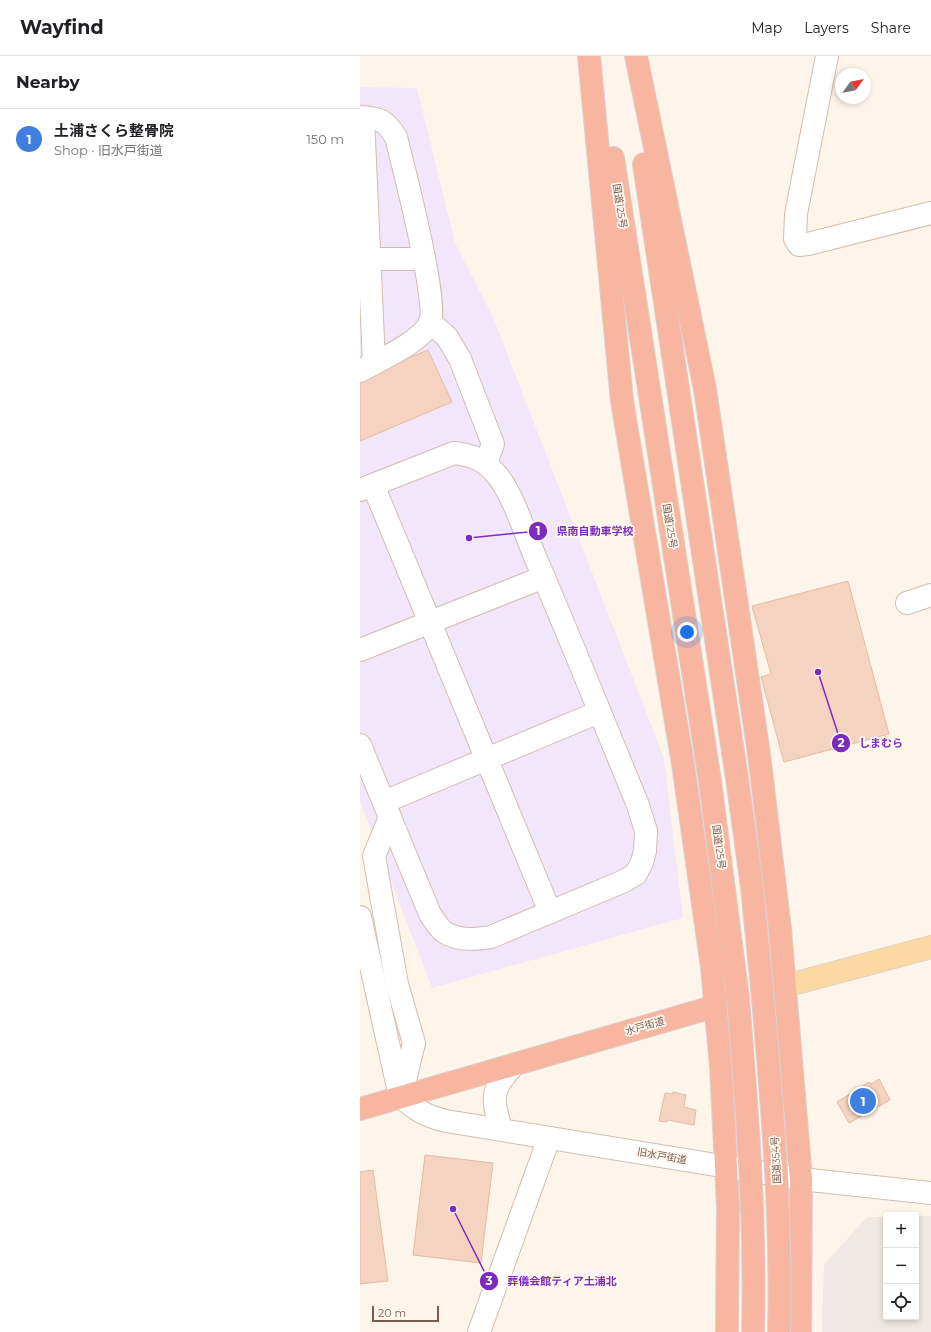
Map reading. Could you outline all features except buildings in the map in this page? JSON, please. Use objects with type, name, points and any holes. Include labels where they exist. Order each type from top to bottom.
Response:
[{"type":"highway","points":[[589,56],[622,401],[683,764],[716,1006],[728,1222],[727,1332]]},
{"type":"highway","name":"国道125号","points":[[597,56],[710,782],[738,998],[751,1184],[754,1292],[753,1332]]},
{"type":"highway","name":"国道354号","points":[[629,56],[677,389],[737,778],[752,887],[775,1146],[779,1225],[779,1332]]},
{"type":"highway","points":[[636,56],[705,389],[759,754],[785,986],[801,1179],[800,1332]]},
{"type":"highway","name":"水戸街道","points":[[360,1109],[785,986]]},
{"type":"main road","name":"水戸街道","points":[[785,986],[931,948]]},
{"type":"street","points":[[827,56],[796,214],[795,239],[799,245],[808,244],[931,213]]},
{"type":"street","points":[[361,117],[378,119],[386,123],[396,138],[424,259],[433,308],[430,322],[410,342],[367,367],[361,117]]},
{"type":"street","points":[[365,259],[424,259]]},
{"type":"street","points":[[430,322],[447,337],[460,358],[493,444],[486,463]]},
{"type":"street","points":[[360,745],[430,914],[444,932],[463,939],[475,940],[491,937],[624,881],[636,874],[642,862],[646,831],[638,805],[544,577],[506,489],[498,475],[486,463],[470,455],[454,453],[366,488],[428,622],[487,759],[550,912]]},
{"type":"street","points":[[360,650],[544,577]]},
{"type":"street","points":[[907,603],[931,595]]},
{"type":"street","points":[[401,1097],[414,1043],[397,984],[374,856],[387,809],[487,759],[599,712]]},
{"type":"street","points":[[360,917],[401,1097]]},
{"type":"street","points":[[501,1129],[494,1105],[496,1091],[501,1079],[515,1064]]},
{"type":"street","name":"旧水戸街道","points":[[401,1097],[414,1109],[426,1116],[549,1138],[801,1179],[931,1193]]},
{"type":"street","points":[[479,1332],[549,1138]]},
{"type":"shaded area","points":[[360,87],[417,88],[455,243],[493,317],[664,758],[683,918],[432,988],[360,801]]},
{"type":"shaded area","points":[[919,1216],[931,1216],[931,1332],[822,1332],[824,1265],[867,1217],[883,1217],[883,1320],[919,1320]]},
{"type":"place","name":"県南自動車学校","points":[[469,538]]},
{"type":"place","name":"しまむら","points":[[818,672]]},
{"type":"place","name":"土浦さくら整骨院","points":[[863,1101]]},
{"type":"place","name":"葬儀会館ティア土浦北","points":[[453,1209]]}]
